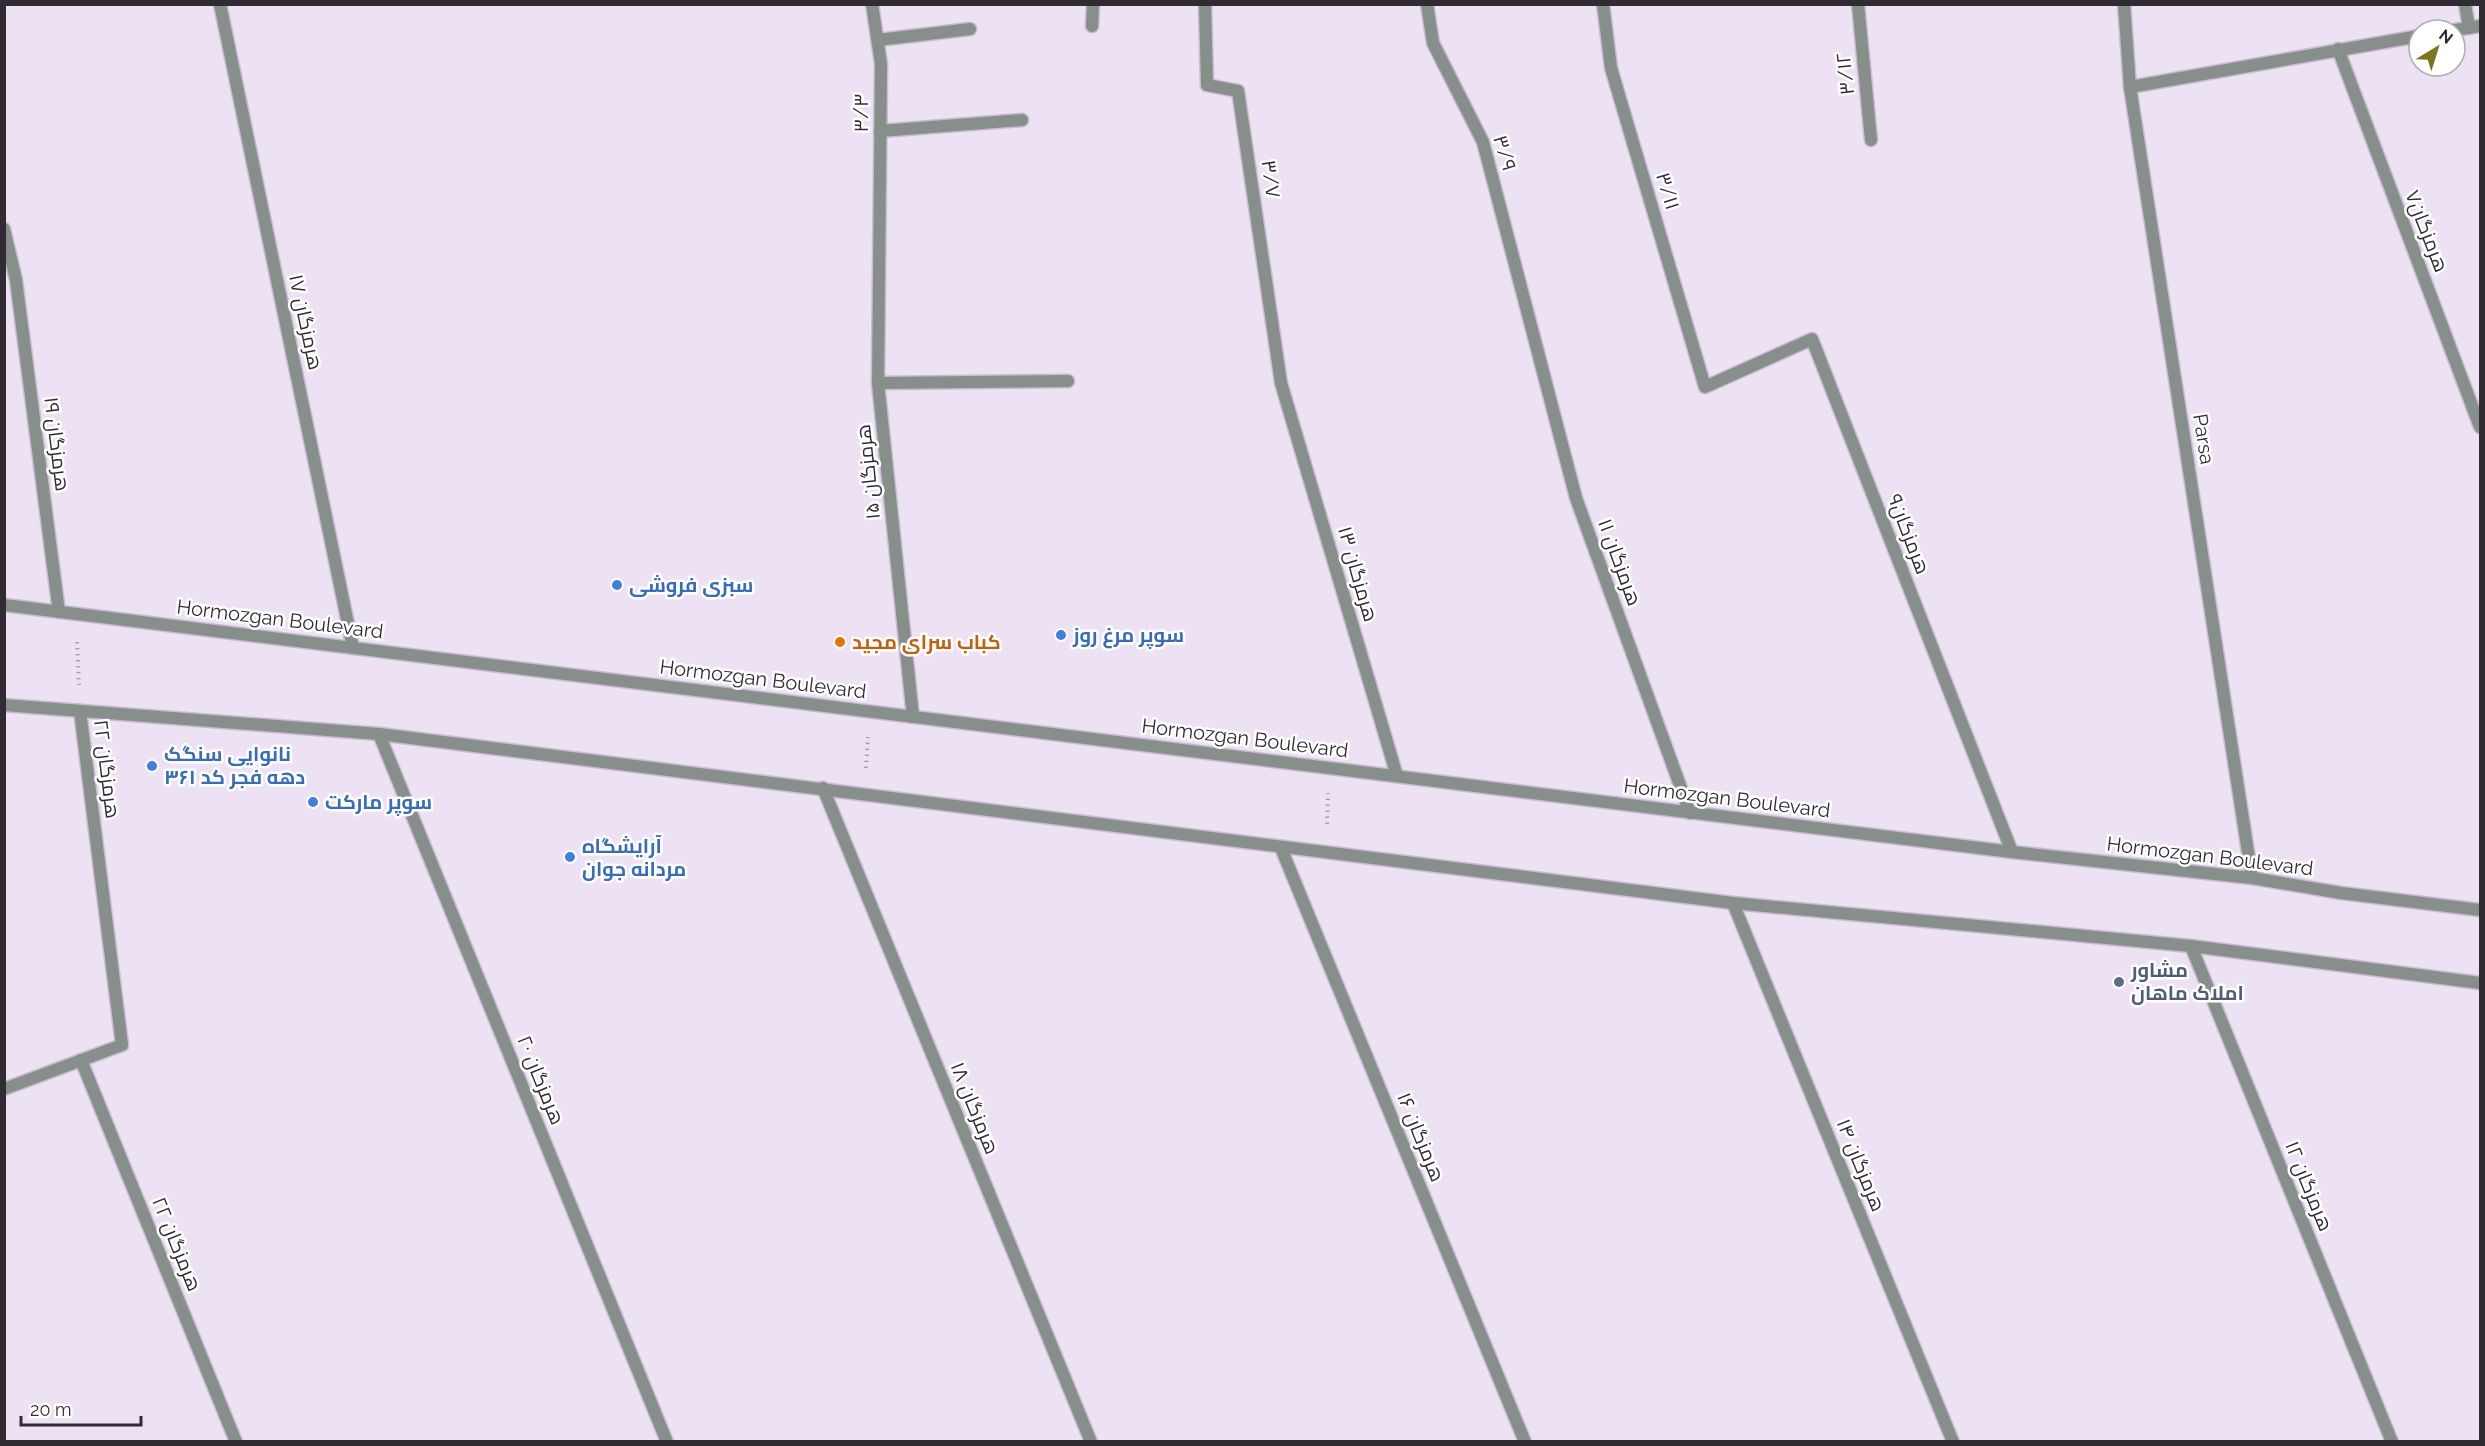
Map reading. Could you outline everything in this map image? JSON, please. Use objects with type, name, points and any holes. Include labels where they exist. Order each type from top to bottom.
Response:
[{"type":"street","name":"هرمزگان ۱۷","points":[[220,4],[353,648]]},
{"type":"street","name":"۳/۳","points":[[872,4],[881,64],[880,223]]},
{"type":"street","points":[[1092,4],[1092,26]]},
{"type":"street","name":"۳/۷","points":[[1205,4],[1207,85],[1238,92],[1281,383]]},
{"type":"street","name":"۳/۹","points":[[1427,4],[1433,43],[1483,142],[1529,320]]},
{"type":"street","name":"۳/۱۱","points":[[1603,4],[1611,68],[1705,387]]},
{"type":"street","name":"۳/۱۲","points":[[1858,4],[1871,140]]},
{"type":"street","name":"Parsa","points":[[2124,4],[2130,87],[2252,878]]},
{"type":"street","points":[[2465,4],[2475,27]]},
{"type":"street","points":[[878,40],[970,29]]},
{"type":"street","points":[[2130,87],[2407,38]]},
{"type":"street","name":"هرمزگان۷","points":[[2338,49],[2481,427]]},
{"type":"street","points":[[880,131],[1022,120]]},
{"type":"street","name":"هرمزگان ۱۵","points":[[880,223],[878,383],[913,717]]},
{"type":"street","name":"هرمزگان ۱۹","points":[[4,229],[16,280],[59,612]]},
{"type":"street","name":"هرمزگان ۱۱","points":[[1529,320],[1576,498],[1690,813]]},
{"type":"street","name":"هرمزگان۹","points":[[1705,387],[1812,339],[2012,852]]},
{"type":"street","points":[[878,383],[1068,381]]},
{"type":"street","name":"هرمزگان ۱۳","points":[[1281,383],[1397,776]]},
{"type":"street","name":"Hormozgan Boulevard","points":[[4,605],[1690,813],[2252,878],[2341,893],[2481,910]]},
{"type":"street","points":[[4,705],[379,734],[1733,903],[2191,946],[2481,983]]},
{"type":"street","name":"هرمزگان ۲۲","points":[[80,711],[122,1045],[81,1060],[236,1442]]},
{"type":"street","name":"هرمزگان ۲۰","points":[[379,734],[667,1442]]},
{"type":"street","name":"هرمزگان ۱۸","points":[[823,788],[1091,1442]]},
{"type":"street","name":"هرمزگان ۱۶","points":[[1281,848],[1525,1442]]},
{"type":"street","name":"هرمزگان ۱۴","points":[[1733,903],[1953,1442]]},
{"type":"street","name":"هرمزگان ۱۲","points":[[2191,946],[2392,1442]]},
{"type":"street","points":[[4,1089],[81,1060]]},
{"type":"path","points":[[76,614],[80,711]]},
{"type":"path","points":[[864,794],[870,712]]},
{"type":"path","points":[[1326,853],[1328,768]]},
{"type":"place","name":"سبزی فروشی","points":[[617,585]]},
{"type":"place","name":"سوپر مرغ روز","points":[[1061,635]]},
{"type":"place","name":"کباب سرای مجید","points":[[840,642]]},
{"type":"place","name":"نانوایی سنگک دهه فجر کد ۳۶۱","points":[[152,766]]},
{"type":"place","name":"سوپر مارکت","points":[[313,802]]},
{"type":"place","name":"آرایشگاه مردانه جوان","points":[[570,857]]},
{"type":"place","name":"مشاور املاک ماهان","points":[[2119,982]]}]
